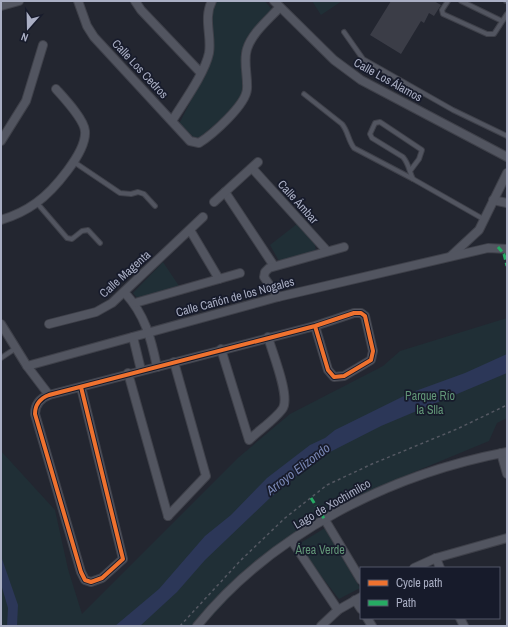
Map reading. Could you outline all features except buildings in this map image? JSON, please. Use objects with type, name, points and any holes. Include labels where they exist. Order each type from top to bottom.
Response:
[{"type":"street","points":[[1,6],[19,1]]},
{"type":"street","name":"Calle Los Cedros","points":[[78,1],[87,26],[94,37],[190,141],[199,143],[239,107],[245,98],[248,82],[246,58],[249,43],[277,4]]},
{"type":"street","points":[[135,1],[141,10],[200,72]]},
{"type":"street","points":[[172,121],[200,72],[209,52],[207,22],[210,2]]},
{"type":"street","name":"Calle Los Álamos","points":[[277,4],[334,60],[361,80],[507,157]]},
{"type":"street","points":[[1,141],[26,101],[44,45]]},
{"type":"street","points":[[1,220],[18,214],[37,202],[74,162],[82,147],[85,130],[83,125],[56,89]]},
{"type":"street","name":"Calle Ámbar","points":[[225,192],[255,165],[327,252]]},
{"type":"street","name":"Calle Cañón de los Nogales","points":[[452,256],[473,237],[485,220],[493,200],[507,173]]},
{"type":"street","points":[[214,202],[225,192],[274,266]]},
{"type":"street","points":[[493,200],[507,203]]},
{"type":"street","name":"Calle Magenta","points":[[49,324],[96,312],[112,303],[125,293],[203,217]]},
{"type":"street","points":[[190,230],[219,279]]},
{"type":"street","points":[[278,297],[264,276],[267,270],[274,266],[344,247]]},
{"type":"street","name":"Calle Cañón de los Nogales","points":[[27,366],[278,297],[488,248],[507,249]]},
{"type":"street","points":[[135,303],[240,273]]},
{"type":"street","points":[[125,293],[135,303],[149,332],[156,367]]},
{"type":"street","points":[[81,387],[123,559],[94,582],[85,580],[81,572],[35,414],[37,404],[44,397],[50,395],[128,373],[315,326],[354,313],[361,313],[366,318],[373,351],[371,360],[340,378],[334,377],[328,370],[315,326]]},
{"type":"street","points":[[1,324],[27,366],[50,395]]},
{"type":"street","points":[[133,337],[141,370]]},
{"type":"street","points":[[221,349],[249,440],[280,411],[284,402],[284,391],[268,337]]},
{"type":"street","points":[[128,373],[168,516],[206,476],[174,362]]},
{"type":"street","points":[[504,452],[507,474]]},
{"type":"street","name":"Lago de Xochimilco","points":[[197,626],[248,574],[292,541],[355,502],[385,488],[450,465],[504,452]]},
{"type":"street","points":[[325,520],[360,578]]},
{"type":"street","points":[[416,567],[436,558],[507,538]]},
{"type":"street","points":[[292,541],[338,610]]},
{"type":"street","points":[[436,558],[440,567]]},
{"type":"street","points":[[321,626],[338,610],[358,598]]},
{"type":"lane","points":[[448,1],[442,10],[443,14],[487,34],[494,34],[507,14]]},
{"type":"lane","points":[[461,1],[502,21]]},
{"type":"lane","points":[[344,32],[363,59],[453,110],[507,136]]},
{"type":"lane","points":[[304,94],[347,129],[348,140],[354,148],[413,179],[485,220]]},
{"type":"lane","points":[[410,171],[419,159],[422,150],[380,122],[375,123],[370,134],[372,138],[407,161],[410,171],[413,179]]},
{"type":"lane","points":[[74,162],[120,193],[125,195],[138,192],[144,194],[155,206]]},
{"type":"lane","points":[[37,202],[68,238],[72,239],[82,231],[88,230],[100,243]]},
{"type":"lane","points":[[1,358],[16,348]]},
{"type":"path","points":[[180,626],[241,560],[285,518],[327,486],[372,464],[457,429],[507,405]]},
{"type":"green space","points":[[216,1],[265,1],[273,11],[251,32],[241,52],[244,94],[237,105],[197,140],[179,124],[212,59],[211,16]]},
{"type":"green space","points":[[312,1],[342,1],[321,15]]},
{"type":"green space","points":[[297,224],[315,244],[316,252],[279,261],[270,245]]},
{"type":"green space","points":[[163,262],[179,286],[138,299],[133,293]]},
{"type":"green space","name":"Parque Río la Slla","points":[[507,318],[507,418],[497,423],[489,441],[390,482],[343,508],[264,561],[203,626],[1,626],[1,451],[55,510],[68,569],[82,614],[239,457],[290,414],[383,366],[400,351]]},
{"type":"green space","name":"Área Verde","points":[[325,528],[360,588],[339,599],[297,545]]},
{"type":"water","name":"Arroyo Elizondo","points":[[507,354],[507,373],[381,426],[330,452],[299,474],[270,498],[205,560],[177,592],[140,626],[115,626],[159,589],[205,536],[231,515],[267,478],[310,445],[325,438],[335,430],[410,393],[465,373]]},
{"type":"water","points":[[1,556],[18,605],[17,626],[7,626],[8,608],[1,584]]},
{"type":"marked path","points":[[498,247],[504,254],[507,266]]},
{"type":"marked path","points":[[311,498],[325,520]]},
{"type":"cycle path","points":[[81,387],[123,559],[102,578],[91,582],[85,580],[81,572],[35,414],[36,407],[39,402],[49,395],[315,326],[354,313],[361,313],[365,316],[373,351],[371,360],[344,376],[334,377],[328,370],[315,326]]}]
